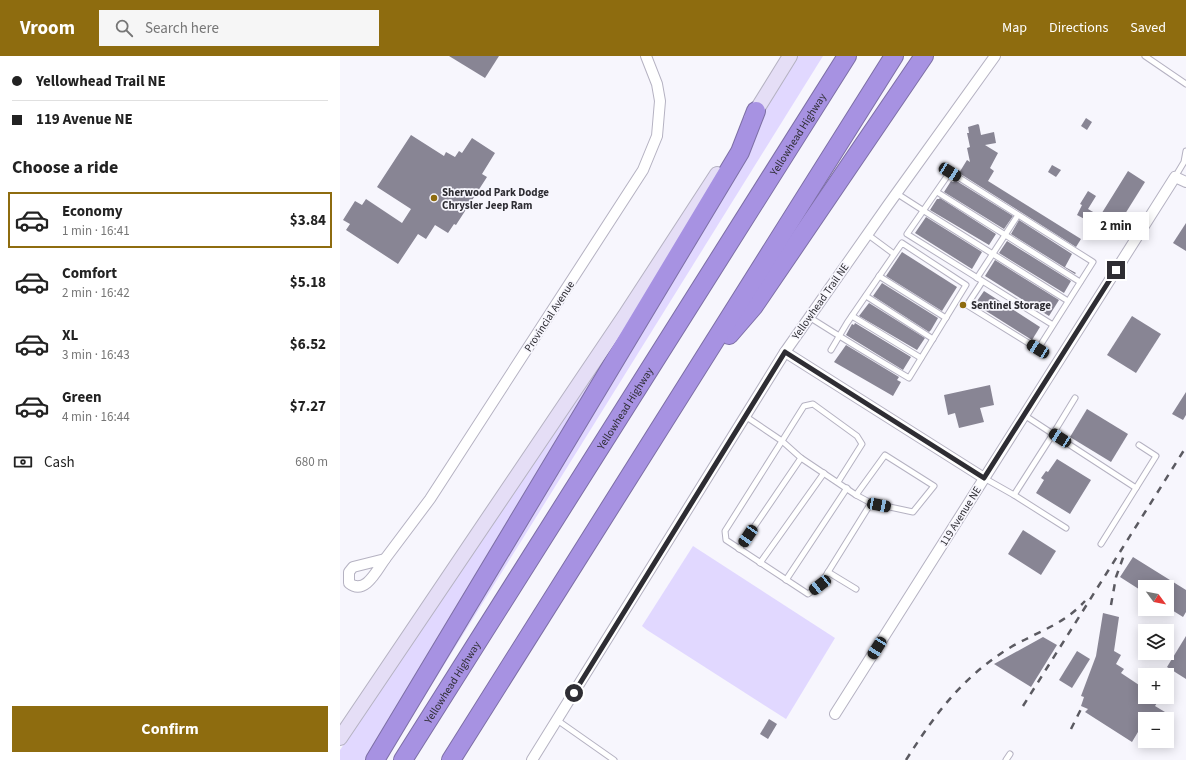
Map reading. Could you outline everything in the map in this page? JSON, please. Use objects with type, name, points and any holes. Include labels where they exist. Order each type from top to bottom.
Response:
[{"type":"highway","name":"Yellowhead Highway","points":[[403,760],[847,56]]},
{"type":"highway","points":[[451,760],[894,56]]},
{"type":"highway","points":[[685,388],[754,306],[924,56]]},
{"type":"highway","points":[[375,760],[740,152],[756,111]]},
{"type":"main road","points":[[340,738],[626,314],[714,178],[790,56]]},
{"type":"street","name":"Provincial Avenue","points":[[385,559],[430,499],[643,170],[657,136],[660,101],[657,84],[646,56]]},
{"type":"street","name":"Yellowhead Trail NE","points":[[532,760],[785,352],[896,193],[995,56]]},
{"type":"street","points":[[1175,177],[1186,181]]},
{"type":"street","name":"119 Avenue NE","points":[[835,714],[1175,177]]},
{"type":"street","points":[[785,352],[984,478]]},
{"type":"lane","points":[[1145,56],[1186,84]]},
{"type":"lane","points":[[1175,177],[1184,162],[1186,151]]},
{"type":"lane","points":[[831,350],[852,316],[950,172],[1093,262],[1038,349],[968,305],[982,282]]},
{"type":"lane","points":[[937,192],[1080,282]]},
{"type":"lane","points":[[896,193],[1068,301]]},
{"type":"lane","points":[[977,278],[1018,215]]},
{"type":"lane","points":[[867,234],[894,254]]},
{"type":"lane","points":[[907,234],[1053,325]]},
{"type":"lane","points":[[809,317],[909,378],[966,285],[902,243]]},
{"type":"lane","points":[[879,276],[946,318]]},
{"type":"lane","points":[[866,296],[933,338]]},
{"type":"lane","points":[[852,316],[921,358]]},
{"type":"lane","points":[[1014,495],[1075,398]]},
{"type":"lane","points":[[838,482],[862,444],[857,436],[813,404],[804,406],[725,531],[726,540],[808,594],[820,585],[871,503]]},
{"type":"lane","points":[[1024,415],[1136,488]]},
{"type":"lane","points":[[745,416],[782,441],[801,458],[856,494],[871,503],[913,512],[934,486],[885,455],[856,494]]},
{"type":"lane","points":[[1101,544],[1156,456],[1138,445]]},
{"type":"lane","points":[[739,549],[801,458]]},
{"type":"lane","points":[[760,563],[824,473]]},
{"type":"lane","points":[[984,478],[1066,528]]},
{"type":"lane","points":[[786,580],[847,488]]},
{"type":"lane","points":[[828,572],[856,589]]},
{"type":"lane","points":[[557,720],[614,760]]},
{"type":"lane","points":[[1006,760],[1010,754]]},
{"type":"shaded area","points":[[797,56],[823,56],[385,760],[754,129]]},
{"type":"shaded area","points":[[633,316],[366,760],[340,760],[340,750]]},
{"type":"shaded area","points":[[693,546],[835,638],[786,719],[642,626]]},
{"type":"building","points":[[449,56],[499,56],[485,78]]},
{"type":"building","points":[[1086,118],[1092,122],[1087,130],[1081,126]]},
{"type":"building","points":[[978,124],[981,135],[994,132],[996,143],[985,145],[998,153],[990,168],[994,171],[988,181],[1081,239],[1076,247],[959,173],[967,160],[970,162],[967,148],[970,147],[967,133],[969,133],[968,127]]},
{"type":"building","name":"Sherwood Park Dodge Chrysler Jeep Ram","points":[[411,135],[444,156],[446,152],[455,157],[459,151],[462,153],[472,138],[495,153],[482,174],[487,177],[456,225],[454,224],[448,233],[435,225],[426,239],[418,234],[398,264],[346,230],[350,224],[343,220],[355,201],[362,205],[366,199],[402,223],[411,209],[377,187]]},
{"type":"building","points":[[1052,165],[1061,170],[1056,177],[1048,172]]},
{"type":"building","points":[[1128,171],[1145,182],[1115,230],[1113,229],[1111,232],[1109,231],[1107,233],[1101,229],[1102,227],[1091,220],[1090,222],[1077,215],[1082,205],[1080,204],[1088,191],[1096,196],[1088,209],[1100,216]]},
{"type":"building","points":[[955,180],[1013,216],[1004,229],[944,192],[951,181],[953,182]]},
{"type":"building","points":[[940,198],[996,234],[989,245],[930,210],[937,199]]},
{"type":"building","points":[[926,217],[982,252],[972,269],[915,233]]},
{"type":"building","points":[[1019,220],[1072,254],[1065,267],[1076,273],[1075,274],[1011,234]]},
{"type":"building","points":[[1186,223],[1186,251],[1173,243]]},
{"type":"building","points":[[1007,241],[1071,281],[1064,293],[999,253]]},
{"type":"building","points":[[902,252],[957,287],[942,311],[886,276]]},
{"type":"building","points":[[995,260],[1059,300],[1049,316],[985,276]]},
{"type":"building","points":[[882,283],[938,318],[929,332],[873,296]]},
{"type":"building","points":[[984,291],[1040,327],[1032,340],[975,304]]},
{"type":"building","points":[[869,303],[925,338],[917,350],[859,316]]},
{"type":"building","points":[[1132,316],[1161,334],[1136,373],[1107,355]]},
{"type":"building","points":[[855,323],[911,357],[903,370],[846,335],[852,324],[854,325]]},
{"type":"building","points":[[846,345],[899,377],[897,380],[901,382],[893,396],[834,362]]},
{"type":"building","points":[[990,385],[994,405],[980,408],[984,422],[959,428],[955,413],[948,415],[944,395]]},
{"type":"building","points":[[1186,392],[1186,415],[1183,420],[1172,414]]},
{"type":"building","points":[[1087,409],[1128,434],[1111,462],[1070,437]]},
{"type":"building","points":[[1057,459],[1091,480],[1070,514],[1036,493],[1044,480],[1041,478],[1046,471],[1048,472]]},
{"type":"building","points":[[1023,530],[1056,551],[1041,575],[1008,554]]},
{"type":"building","points":[[1133,557],[1170,580],[1138,580],[1138,589],[1120,577]]},
{"type":"building","points":[[1174,583],[1186,590],[1186,612],[1183,617],[1174,611]]},
{"type":"building","points":[[1103,613],[1119,617],[1114,651],[1121,655],[1116,664],[1124,669],[1121,673],[1138,684],[1138,704],[1156,704],[1155,706],[1165,712],[1138,712],[1138,732],[1132,742],[1085,712],[1088,709],[1081,706],[1084,697],[1081,696],[1096,656]]},
{"type":"building","points":[[1186,636],[1186,679],[1174,671],[1174,668],[1167,667],[1171,660],[1174,660],[1174,656]]},
{"type":"building","points":[[1043,637],[1057,645],[1031,687],[994,664]]},
{"type":"building","points":[[1077,651],[1090,659],[1072,688],[1059,680]]},
{"type":"building","points":[[769,719],[777,724],[768,739],[760,734]]},
{"type":"railway","points":[[1023,706],[1186,447]]},
{"type":"railway","points":[[1111,605],[1116,577],[1124,555]]},
{"type":"railway","points":[[906,760],[928,727],[951,697],[978,671],[1011,647],[1059,622],[1085,601]]},
{"type":"railway","points":[[1071,729],[1082,707]]},
{"type":"place","name":"Sherwood Park Dodge Chrysler Jeep Ram","points":[[434,198]]},
{"type":"place","name":"Sentinel Storage","points":[[963,305]]},
{"type":"route","points":[[574,693],[785,352],[984,478],[1116,270]]}]
